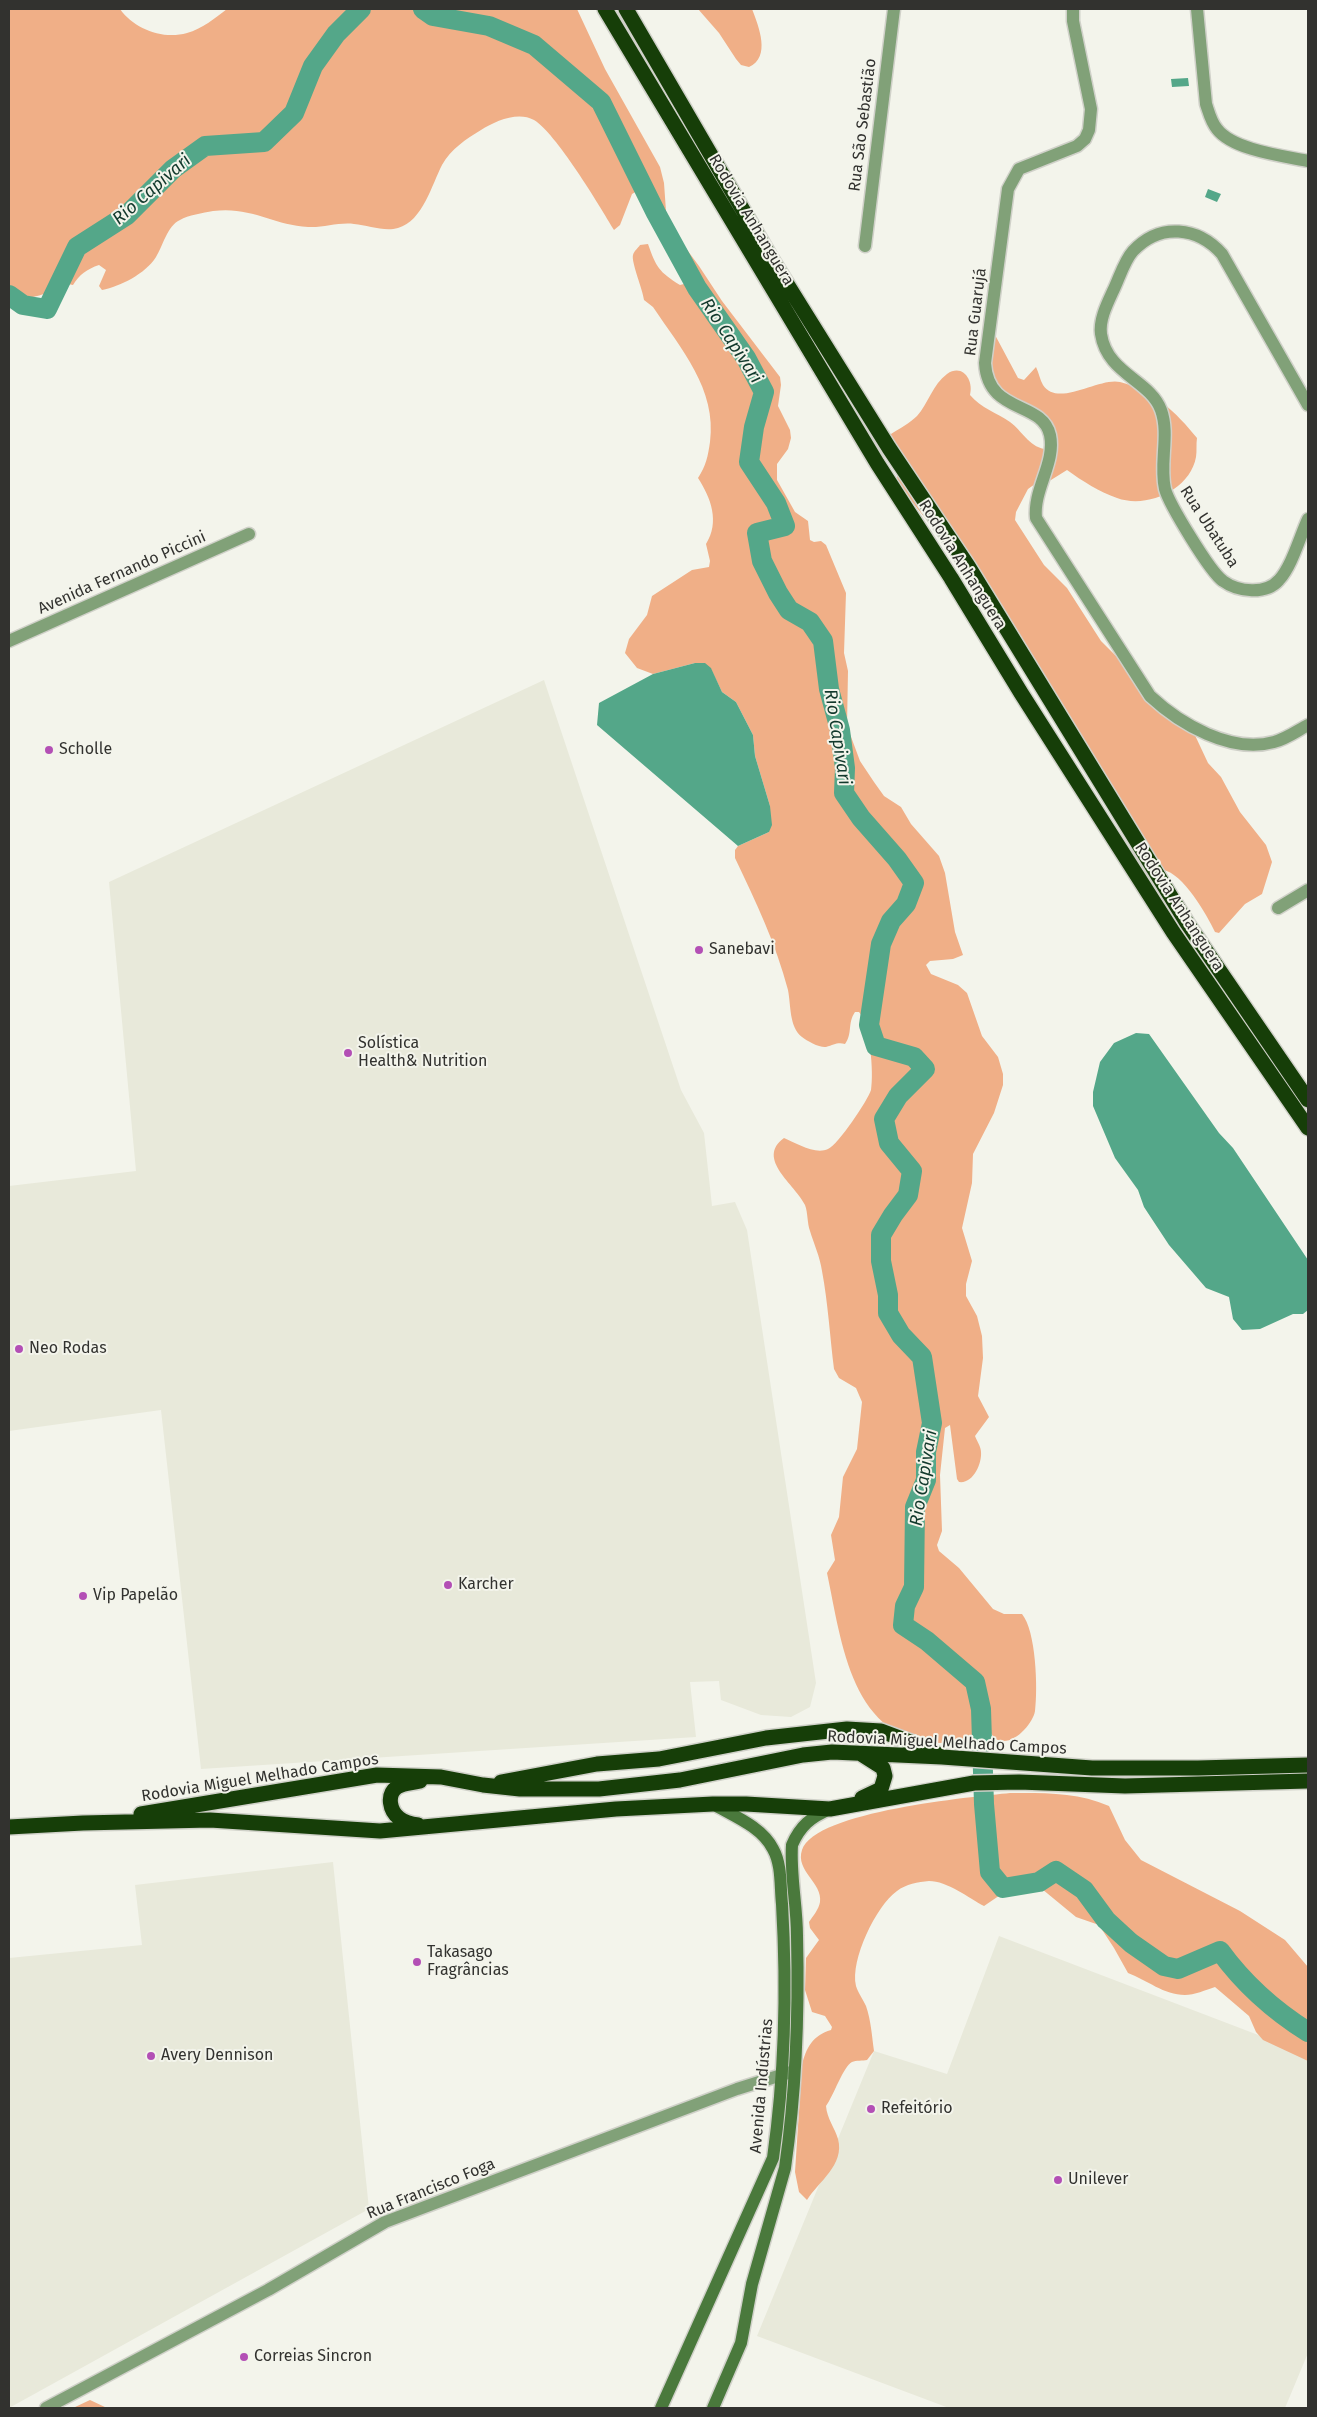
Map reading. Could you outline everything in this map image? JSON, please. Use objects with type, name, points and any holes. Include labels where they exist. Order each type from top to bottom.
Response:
[{"type":"highway","name":"Rodovia Anhanguera","points":[[605,9],[877,463],[951,578],[1026,701],[1173,932],[1308,1128]]},
{"type":"highway","name":"Rodovia Anhanguera","points":[[626,9],[772,260],[889,448],[968,566],[1187,923],[1308,1100]]},
{"type":"highway","points":[[483,1785],[597,1764],[659,1759],[766,1738],[847,1729],[880,1731],[949,1758]]},
{"type":"highway","name":"Rodovia Miguel Melhado Campos","points":[[83,1823],[245,1798],[350,1778],[402,1774],[441,1777],[483,1785],[520,1789],[599,1789],[680,1780],[803,1755],[858,1753],[1092,1768],[1308,1763]]},
{"type":"highway","points":[[830,1810],[876,1793],[883,1785],[885,1776],[883,1768],[858,1753]]},
{"type":"highway","points":[[423,1826],[398,1818],[391,1805],[392,1792],[399,1785],[441,1777]]},
{"type":"highway","name":"Rodovia Miguel Melhado Campos","points":[[9,1828],[83,1823],[210,1820],[380,1830],[616,1809],[713,1804],[830,1810],[974,1783],[1019,1782],[1125,1786],[1308,1782]]},
{"type":"street","name":"Rua São Sebastião","points":[[865,246],[894,9]]},
{"type":"street","name":"Rua Guarujá","points":[[1073,9],[1073,21],[1091,109],[1089,130],[1077,146],[1019,169],[1008,189],[985,363],[989,384],[997,393],[1040,418],[1046,425],[1050,435],[1051,446],[1036,503],[1036,518],[1150,696],[1168,714],[1190,727],[1240,744],[1274,742],[1308,725]]},
{"type":"street","points":[[1197,9],[1206,104],[1217,130],[1227,139],[1240,145],[1308,161]]},
{"type":"street","name":"Rua Ubatuba","points":[[1308,405],[1222,254],[1212,243],[1197,234],[1179,230],[1163,232],[1147,240],[1133,251],[1106,306],[1101,333],[1105,348],[1116,365],[1151,396],[1160,407],[1165,421],[1163,474],[1165,489],[1171,505],[1223,581],[1237,587],[1259,591],[1279,581],[1308,519]]},
{"type":"street","name":"Avenida Fernando Piccini","points":[[9,641],[249,534]]},
{"type":"street","points":[[1278,908],[1308,890]]},
{"type":"street","name":"Avenida Indústrias","points":[[660,2408],[773,2158],[782,2075],[784,1957],[777,1856],[763,1834],[713,1804]]},
{"type":"street","name":"Avenida Indústrias","points":[[714,2408],[741,2343],[750,2293],[785,2168],[796,2070],[799,2010],[792,1844],[797,1832],[807,1821],[830,1810]]},
{"type":"street","name":"Rua Francisco Foga","points":[[46,2408],[268,2290],[385,2222],[573,2150],[796,2070]]},
{"type":"shaded area","points":[[9,9],[120,9],[141,27],[159,34],[178,35],[198,29],[227,9],[577,9],[605,69],[660,167],[664,183],[666,211],[673,231],[722,301],[780,377],[781,385],[778,406],[790,430],[791,438],[788,449],[777,464],[777,480],[795,512],[808,521],[810,540],[814,542],[821,541],[826,545],[846,593],[844,653],[848,671],[847,726],[860,761],[874,782],[884,796],[901,807],[911,824],[939,856],[945,873],[955,932],[963,955],[953,959],[930,961],[926,965],[931,974],[958,985],[967,993],[982,1036],[998,1057],[1003,1074],[1003,1085],[994,1113],[973,1154],[972,1183],[962,1228],[972,1261],[966,1284],[966,1296],[977,1316],[982,1336],[983,1358],[978,1396],[989,1417],[975,1436],[981,1450],[980,1462],[972,1477],[964,1482],[959,1482],[957,1479],[950,1425],[945,1428],[940,1475],[942,1531],[937,1545],[939,1551],[959,1568],[993,1609],[1004,1614],[1022,1614],[1027,1622],[1035,1660],[1035,1711],[1026,1728],[1015,1738],[1002,1741],[996,1739],[991,1734],[984,1712],[976,1735],[962,1743],[943,1743],[912,1739],[888,1726],[870,1708],[856,1684],[846,1658],[839,1629],[827,1573],[835,1560],[831,1535],[839,1517],[843,1477],[857,1449],[862,1402],[856,1388],[839,1378],[834,1369],[822,1271],[809,1228],[806,1208],[800,1197],[780,1172],[774,1155],[776,1146],[784,1138],[817,1151],[828,1149],[839,1140],[859,1112],[871,1090],[870,1049],[866,1027],[859,1012],[855,1012],[853,1016],[849,1036],[845,1044],[820,1046],[802,1037],[795,1028],[791,1015],[788,990],[778,956],[735,858],[735,850],[738,846],[769,832],[770,806],[755,756],[753,735],[736,702],[722,692],[711,669],[695,663],[653,674],[637,668],[625,653],[629,639],[647,615],[652,596],[692,570],[709,567],[710,561],[706,544],[710,536],[713,519],[710,502],[698,478],[706,461],[710,442],[711,423],[708,404],[695,370],[653,307],[644,300],[634,264],[634,254],[640,245],[648,244],[656,264],[667,276],[680,285],[688,283],[689,278],[644,198],[637,191],[632,194],[620,225],[614,230],[577,170],[543,127],[528,117],[507,118],[487,127],[454,149],[442,165],[420,210],[407,224],[398,228],[382,229],[348,224],[319,227],[295,226],[251,213],[227,210],[196,214],[183,218],[172,227],[156,257],[146,269],[117,286],[102,290],[99,286],[106,270],[99,265],[84,273],[73,285],[68,284],[32,297],[9,300]]},
{"type":"shaded area","points":[[698,9],[752,9],[758,24],[761,41],[760,56],[756,62],[749,67],[741,65],[719,33]]},
{"type":"shaded area","points":[[1188,78],[1189,86],[1172,87],[1171,79]]},
{"type":"shaded area","points":[[1208,189],[1221,194],[1217,202],[1205,197]]},
{"type":"shaded area","points":[[994,333],[1018,378],[1024,380],[1036,367],[1043,385],[1050,391],[1058,394],[1111,382],[1120,382],[1132,386],[1143,390],[1163,403],[1181,419],[1197,438],[1196,457],[1192,469],[1185,479],[1166,494],[1154,499],[1129,501],[1104,493],[1067,470],[1051,480],[1035,484],[1028,489],[1016,512],[1015,520],[1044,565],[1067,588],[1101,641],[1130,670],[1148,694],[1193,731],[1208,763],[1221,777],[1240,812],[1266,845],[1272,862],[1262,894],[1245,904],[1219,933],[1215,932],[1186,886],[1171,873],[1163,870],[1127,818],[1108,779],[1067,720],[976,578],[946,548],[937,533],[897,483],[898,459],[890,445],[891,434],[917,416],[942,378],[953,371],[962,372],[966,375],[970,384],[970,395],[979,403],[1010,422],[1034,445],[1044,449],[1050,446],[1047,438],[1033,421],[989,383]]},
{"type":"shaded area","points":[[695,663],[705,663],[711,668],[722,692],[736,702],[753,735],[755,756],[770,806],[772,825],[769,832],[738,846],[597,725],[599,703],[653,674]]},
{"type":"shaded area","points":[[544,680],[681,1090],[704,1133],[712,1206],[735,1202],[747,1230],[816,1683],[810,1707],[791,1717],[761,1715],[721,1700],[719,1681],[690,1682],[696,1737],[201,1769],[161,1410],[9,1431],[9,1186],[136,1171],[109,882]]},
{"type":"shaded area","points":[[1136,1033],[1149,1034],[1219,1133],[1233,1148],[1308,1260],[1308,1310],[1303,1314],[1293,1314],[1260,1329],[1242,1330],[1233,1319],[1229,1297],[1206,1288],[1169,1245],[1144,1207],[1138,1190],[1115,1158],[1093,1106],[1093,1092],[1100,1062],[1114,1043]]},
{"type":"shaded area","points":[[1010,1793],[1048,1793],[1073,1796],[1097,1801],[1109,1806],[1125,1840],[1141,1860],[1240,1911],[1285,1940],[1308,1967],[1308,2061],[1263,2040],[1256,2032],[1249,2016],[1215,1987],[1185,1995],[1170,1993],[1128,1973],[1099,1925],[1076,1917],[1042,1889],[1028,1886],[1009,1889],[984,1906],[958,1890],[943,1884],[929,1881],[912,1884],[897,1891],[889,1898],[873,1921],[861,1948],[855,1975],[856,1986],[868,2011],[874,2051],[867,2060],[854,2061],[849,2064],[826,2106],[838,2139],[838,2157],[807,2200],[799,2192],[795,2172],[802,2065],[811,2043],[819,2035],[831,2030],[832,2027],[825,2016],[812,2012],[805,1990],[806,1958],[819,1940],[810,1928],[809,1922],[817,1910],[820,1895],[802,1864],[802,1850],[813,1837],[835,1825],[864,1816],[897,1808]]},
{"type":"shaded area","points":[[333,1862],[369,2209],[9,2408],[9,1958],[142,1945],[135,1885]]},
{"type":"shaded area","points":[[999,1936],[1308,2054],[1308,2353],[1285,2408],[949,2408],[757,2336],[874,2051],[947,2074]]},
{"type":"shaded area","points":[[90,2400],[107,2408],[73,2408]]},
{"type":"waterway","name":"Rio Capivari","points":[[9,295],[23,305],[47,309],[77,247],[127,215],[173,169],[205,146],[264,142],[294,113],[313,66],[336,34],[361,9]]},
{"type":"waterway","name":"Rio Capivari","points":[[423,9],[433,16],[489,26],[534,45],[601,102],[656,213],[697,288],[746,358],[764,392],[754,427],[749,462],[776,503],[785,526],[757,533],[762,561],[789,610],[810,622],[823,641],[829,689],[840,730],[845,768],[844,793],[861,818],[897,859],[914,883],[906,904],[891,921],[881,944],[869,1025],[876,1046],[914,1057],[925,1069],[898,1096],[884,1119],[889,1143],[912,1171],[908,1195],[881,1235],[881,1261],[888,1295],[888,1313],[901,1335],[922,1357],[932,1423],[926,1452],[926,1480],[915,1507],[914,1587],[905,1606],[903,1625],[927,1641],[975,1682],[981,1709],[984,1804],[990,1872],[1003,1888],[1039,1882],[1056,1871],[1084,1890],[1106,1920],[1131,1943],[1164,1966],[1178,1969],[1220,1951],[1260,1996],[1308,2032]]},
{"type":"place","name":"Scholle","points":[[49,750]]},
{"type":"place","name":"Sanebavi","points":[[699,950]]},
{"type":"place","name":"Solística Health& Nutrition","points":[[348,1053]]},
{"type":"place","name":"Neo Rodas","points":[[19,1349]]},
{"type":"place","name":"Karcher","points":[[448,1585]]},
{"type":"place","name":"Vip Papelão","points":[[83,1596]]},
{"type":"place","name":"Takasago Fragrâncias","points":[[417,1962]]},
{"type":"place","name":"Avery Dennison","points":[[151,2056]]},
{"type":"place","name":"Refeitório","points":[[871,2109]]},
{"type":"place","name":"Unilever","points":[[1058,2180]]},
{"type":"place","name":"Correias Sincron","points":[[244,2357]]}]
